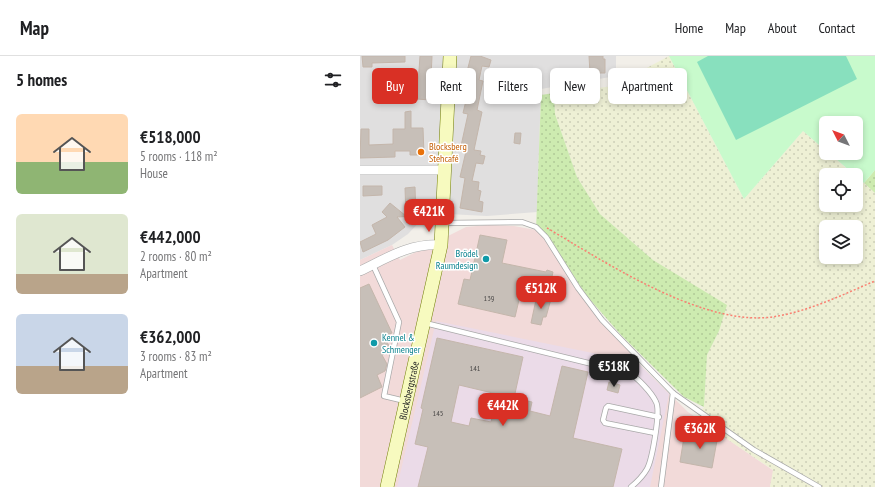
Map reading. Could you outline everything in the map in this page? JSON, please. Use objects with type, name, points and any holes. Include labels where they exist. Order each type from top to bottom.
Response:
[{"type":"main road","name":"Blocksbergstraße","points":[[387,487],[425,323],[441,245],[450,56]]},
{"type":"street","points":[[360,170],[445,170]]},
{"type":"street","points":[[360,271],[412,247],[428,244],[441,245]]},
{"type":"lane","points":[[443,223],[504,221],[530,224],[541,231],[578,288],[602,320],[673,393],[754,450],[819,487]]},
{"type":"lane","points":[[373,265],[399,322],[384,396],[407,401]]},
{"type":"lane","points":[[425,323],[629,373],[636,377],[656,402],[659,417],[648,468],[639,480],[630,487]]},
{"type":"lane","points":[[661,487],[673,393]]},
{"type":"lane","points":[[655,434],[605,423],[603,420],[606,408],[608,406],[659,417]]},
{"type":"path","points":[[530,224],[547,228],[673,297],[718,313],[757,318],[777,317],[798,312],[875,281]]},
{"type":"shaded area","points":[[360,56],[616,56],[616,68],[608,68],[608,77],[600,79],[600,68],[550,68],[550,87],[542,89],[542,68],[484,68],[484,104],[541,104],[537,212],[487,216],[428,213],[408,234],[392,245],[360,260]]},
{"type":"shaded area","points":[[488,225],[514,226],[536,230],[547,235],[586,295],[637,362],[688,412],[774,471],[770,487],[360,487],[360,260],[392,245],[400,260],[466,227]]},
{"type":"shaded area","points":[[436,321],[637,362],[669,394],[650,487],[397,487]]},
{"type":"green space","points":[[669,56],[675,68],[647,68]]},
{"type":"green space","points":[[669,56],[875,56],[875,170],[864,183],[863,168],[846,168],[837,160],[863,160],[863,116],[819,116],[819,145],[803,131],[744,199],[687,90],[687,68],[675,68]]},
{"type":"green space","points":[[708,56],[846,56],[857,79],[736,140],[697,62]]},
{"type":"green space","points":[[608,87],[608,104],[687,104],[687,90],[744,199],[803,131],[819,145],[819,160],[837,160],[846,168],[819,168],[819,212],[863,212],[863,182],[875,193],[875,487],[770,487],[773,470],[696,418],[704,407],[707,355],[719,331],[726,305],[653,260],[600,214],[577,177],[555,114],[554,104],[600,104],[600,88]]},
{"type":"green space","points":[[550,94],[550,104],[555,104],[555,114],[577,177],[600,214],[653,260],[727,305],[719,331],[707,355],[704,407],[684,397],[621,335],[586,295],[547,235],[536,230],[542,95]]},
{"type":"green space","points":[[875,170],[875,193],[864,183]]},
{"type":"building","points":[[362,56],[405,56],[405,62],[372,63],[372,67],[363,67]]},
{"type":"building","points":[[420,56],[432,56],[431,68],[426,68],[426,100],[418,99]]},
{"type":"building","points":[[471,56],[480,56],[491,60],[489,67],[482,66],[479,80],[483,81],[477,110],[482,112],[474,150],[481,151],[480,155],[485,156],[483,164],[476,163],[472,181],[479,182],[478,190],[481,191],[479,201],[483,202],[482,212],[460,208],[465,178],[460,177],[467,147],[461,146],[468,114],[463,113],[465,104],[476,104],[476,68],[468,68]]},
{"type":"building","points":[[589,56],[603,56],[603,59],[605,59],[605,73],[600,73],[600,68],[590,68]]},
{"type":"building","points":[[411,111],[411,128],[423,128],[424,155],[410,155],[410,151],[395,151],[395,157],[360,158],[361,129],[369,129],[369,145],[393,144],[393,129],[405,129],[405,112]]},
{"type":"building","points":[[515,133],[521,133],[520,144],[514,143]]},
{"type":"building","points":[[363,186],[382,186],[382,195],[363,196]]},
{"type":"building","points":[[415,187],[416,216],[397,217],[405,227],[388,240],[363,252],[360,242],[376,234],[372,225],[387,217],[382,212],[390,203],[406,216],[405,188]]},
{"type":"building","points":[[480,235],[507,240],[502,263],[546,272],[547,270],[553,272],[550,285],[538,283],[537,286],[523,283],[515,317],[458,304],[464,279],[470,280]]},
{"type":"building","name":"Kennel & Schmenger","points":[[369,284],[392,333],[384,336],[390,348],[389,351],[382,355],[387,364],[385,371],[377,375],[382,387],[360,398],[360,288]]},
{"type":"building","points":[[537,295],[551,299],[546,317],[543,317],[541,325],[531,323]]},
{"type":"building","points":[[437,338],[523,357],[514,398],[532,402],[530,411],[550,416],[562,366],[588,372],[573,438],[622,449],[613,487],[418,487],[428,447],[415,444],[423,409],[421,408]],"holes":[[[459,385],[497,394],[491,422],[471,418],[469,426],[451,422]]]},
{"type":"building","points":[[609,382],[620,385],[618,393],[607,390]]},
{"type":"building","points":[[702,432],[718,435],[712,468],[680,462],[684,437],[700,440]]},
{"type":"place","name":"Blocksberg Stehcafé","points":[[421,152]]},
{"type":"place","name":"Brödel Raumdesign","points":[[486,259]]},
{"type":"place","name":"Kennel & Schmenger","points":[[374,343]]}]
